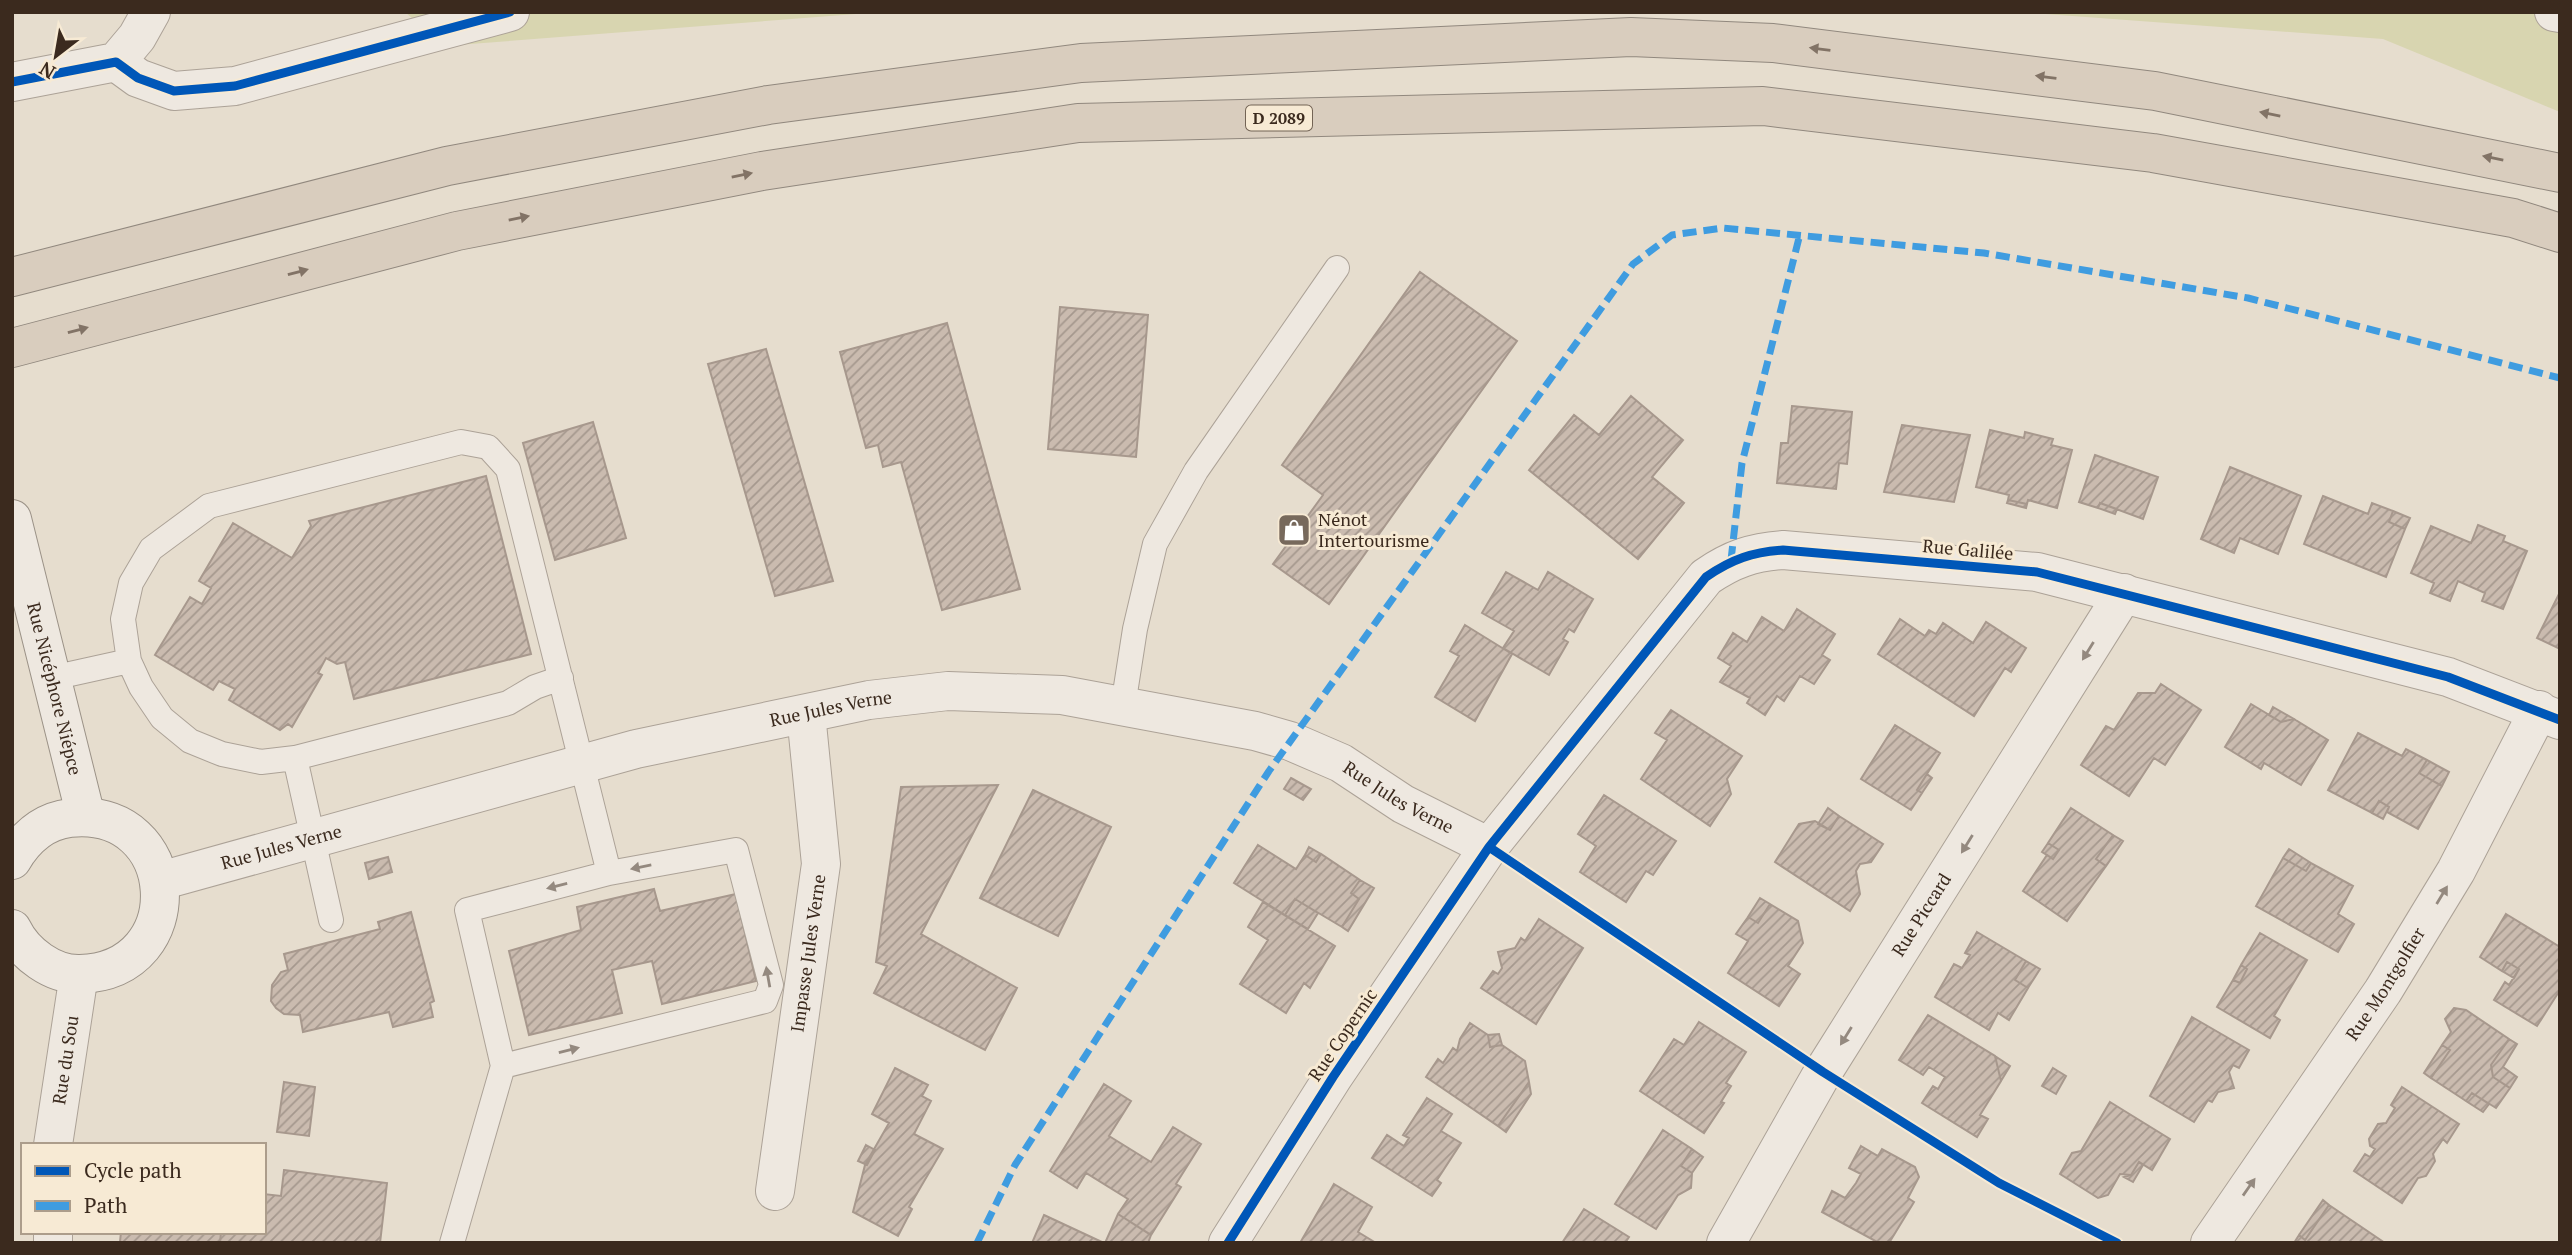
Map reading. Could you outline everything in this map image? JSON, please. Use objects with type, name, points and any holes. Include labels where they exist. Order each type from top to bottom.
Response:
[{"type":"highway","points":[[12,277],[447,166],[768,105],[1081,63],[1618,38],[1773,43],[2155,91],[2560,173]]},
{"type":"highway","name":"D 2089","points":[[12,348],[457,231],[762,171],[1078,123],[1763,106],[2153,153],[2513,218],[2560,233]]},
{"type":"street","points":[[12,82],[116,62],[137,37],[151,12]]},
{"type":"street","points":[[116,62],[138,78],[174,91],[235,86],[510,12]]},
{"type":"street","points":[[2554,12],[2560,13]]},
{"type":"street","name":"Rue Nicéphore Niépce","points":[[12,519],[86,817]]},
{"type":"street","name":"Rue Galilée","points":[[1489,847],[1706,576],[1731,560],[1757,552],[1783,550],[2037,572],[2448,677],[2550,715]]},
{"type":"street","name":"Rue Piccard","points":[[1726,1243],[1823,1072],[2124,593]]},
{"type":"street","name":"Rue Jules Verne","points":[[160,880],[583,763],[869,700],[948,691],[1062,695],[1255,731],[1290,741],[1341,762],[1403,804],[1489,847]]},
{"type":"street","name":"Impasse Jules Verne","points":[[775,1191],[821,864],[806,714]]},
{"type":"street","name":"Rue Montgolfier","points":[[2210,1243],[2383,991],[2550,715]]},
{"type":"street","points":[[12,860],[20,846],[41,828],[59,820],[86,817],[114,822],[136,838],[151,855],[162,895],[157,923],[143,946],[131,958],[107,971],[79,974],[60,971],[36,958],[12,929]]},
{"type":"street","name":"Rue Copernic","points":[[1228,1243],[1334,1077],[1489,847]]},
{"type":"street","name":"Rue du Sou","points":[[53,1143],[79,974]]},
{"type":"lane","points":[[1122,706],[1135,629],[1155,544],[1196,471],[1338,268]]},
{"type":"lane","points":[[561,678],[535,687],[508,703],[295,758],[261,762],[222,754],[190,741],[162,718],[141,687],[129,661],[124,619],[131,583],[151,549],[209,506],[461,442],[488,447],[508,470],[583,763],[609,873]]},
{"type":"lane","points":[[52,678],[129,661]]},
{"type":"lane","points":[[295,758],[331,919]]},
{"type":"lane","points":[[452,1243],[503,1066],[467,909],[609,873],[736,849],[771,985],[765,1001],[503,1066]]},
{"type":"shaded area","points":[[405,12],[882,12],[444,46]]},
{"type":"shaded area","points":[[2020,12],[2560,12],[2560,112],[2383,39]]},
{"type":"building","points":[[1420,272],[1517,341],[1329,604],[1273,564],[1323,495],[1282,465]]},
{"type":"building","points":[[1060,307],[1148,315],[1136,457],[1048,449]]},
{"type":"building","points":[[947,323],[1020,589],[942,610],[901,462],[883,467],[878,445],[866,448],[840,352]]},
{"type":"building","points":[[766,349],[833,581],[775,596],[708,364]]},
{"type":"building","points":[[1631,396],[1683,440],[1652,477],[1684,503],[1638,559],[1529,470],[1574,415],[1599,435]]},
{"type":"building","points":[[1792,406],[1852,412],[1847,464],[1839,463],[1836,489],[1777,483],[1781,443],[1788,443]]},
{"type":"building","points":[[593,422],[626,538],[555,560],[523,443]]},
{"type":"building","points":[[1902,425],[1970,435],[1954,502],[1884,492]]},
{"type":"building","points":[[1990,430],[2024,438],[2025,432],[2053,439],[2051,445],[2072,450],[2057,508],[2028,500],[2027,504],[2008,500],[2009,495],[1976,487]]},
{"type":"building","points":[[2095,455],[2158,477],[2143,519],[2100,503],[2098,508],[2079,502]]},
{"type":"building","points":[[2230,467],[2301,496],[2278,554],[2240,538],[2234,553],[2201,539]]},
{"type":"building","points":[[486,476],[531,654],[354,699],[345,662],[337,664],[326,658],[318,673],[322,675],[292,727],[288,724],[280,730],[229,700],[235,689],[219,681],[213,690],[155,655],[190,597],[202,604],[211,588],[199,581],[233,523],[292,558],[311,526],[309,521]]},
{"type":"building","points":[[2323,496],[2368,514],[2372,503],[2393,511],[2389,522],[2405,529],[2386,577],[2304,544]]},
{"type":"building","points":[[2008,500],[2027,504],[2026,508],[2007,503]]},
{"type":"building","points":[[2100,503],[2117,509],[2115,514],[2098,508]]},
{"type":"building","points":[[2393,511],[2410,518],[2405,529],[2389,522]]},
{"type":"building","points":[[2478,525],[2505,536],[2503,541],[2527,551],[2503,609],[2482,601],[2485,593],[2458,581],[2450,601],[2430,593],[2434,583],[2411,573],[2431,526],[2471,543]]},
{"type":"building","points":[[1506,572],[1538,590],[1548,572],[1593,599],[1574,632],[1569,629],[1563,639],[1568,642],[1549,675],[1503,648],[1514,631],[1482,613]]},
{"type":"building","points":[[2560,592],[2560,649],[2537,638]]},
{"type":"building","points":[[1797,609],[1835,634],[1822,655],[1830,660],[1814,684],[1800,676],[1784,701],[1777,696],[1765,715],[1747,703],[1750,698],[1720,682],[1731,666],[1718,658],[1733,633],[1747,642],[1762,617],[1784,631]]},
{"type":"building","points":[[1900,619],[1925,636],[1929,630],[1936,634],[1943,623],[1973,643],[1986,622],[2026,648],[2011,672],[2005,668],[1974,716],[1878,654]]},
{"type":"building","points":[[1465,625],[1512,654],[1475,721],[1435,697],[1459,656],[1450,651]]},
{"type":"building","points":[[2161,684],[2201,710],[2165,765],[2154,758],[2129,796],[2081,765],[2106,726],[2114,730],[2138,693],[2155,693]]},
{"type":"building","points":[[2251,704],[2281,722],[2294,719],[2328,740],[2301,785],[2264,763],[2261,769],[2225,747]]},
{"type":"building","points":[[2273,707],[2294,719],[2281,722],[2269,715]]},
{"type":"building","points":[[1671,710],[1742,756],[1727,779],[1731,794],[1710,826],[1641,779],[1667,740],[1655,733]]},
{"type":"building","points":[[1895,725],[1940,753],[1917,790],[1922,793],[1911,810],[1861,779]]},
{"type":"building","points":[[2358,733],[2402,756],[2406,749],[2427,760],[2419,773],[2442,786],[2418,829],[2387,812],[2389,807],[2379,801],[2372,813],[2328,790]]},
{"type":"building","points":[[2427,760],[2449,772],[2442,786],[2419,773]]},
{"type":"building","points":[[1927,774],[1932,778],[1922,793],[1917,790]]},
{"type":"building","points":[[1291,778],[1311,789],[1303,800],[1284,789]]},
{"type":"building","points":[[998,785],[921,934],[1017,988],[985,1050],[874,993],[887,966],[876,962],[901,787]]},
{"type":"building","points":[[1033,790],[1111,827],[1058,936],[980,898]]},
{"type":"building","points":[[1604,795],[1676,841],[1653,875],[1646,871],[1626,902],[1580,872],[1596,846],[1578,834]]},
{"type":"building","points":[[2379,801],[2389,807],[2383,819],[2372,813]]},
{"type":"building","points":[[1828,808],[1839,816],[1830,830],[1818,824]]},
{"type":"building","points":[[2071,808],[2113,835],[2096,859],[2106,866],[2067,921],[2023,891],[2047,855],[2053,859],[2059,850],[2048,843]]},
{"type":"building","points":[[1839,816],[1883,844],[1871,862],[1860,864],[1856,871],[1860,894],[1850,911],[1775,862],[1799,824],[1815,821],[1830,830]]},
{"type":"building","points":[[2113,835],[2123,841],[2106,866],[2096,859]]},
{"type":"building","points":[[2048,843],[2059,850],[2053,859],[2042,852]]},
{"type":"building","points":[[1258,845],[1296,869],[1305,855],[1316,862],[1321,854],[1360,880],[1351,893],[1359,899],[1342,927],[1295,899],[1285,915],[1234,883]]},
{"type":"building","points":[[1309,847],[1321,854],[1316,862],[1305,855]]},
{"type":"building","points":[[2289,849],[2311,863],[2306,871],[2283,858]]},
{"type":"building","points":[[388,857],[392,872],[369,879],[365,863]]},
{"type":"building","points":[[2283,858],[2306,871],[2311,863],[2353,886],[2338,914],[2354,924],[2338,952],[2256,906]]},
{"type":"building","points":[[1360,880],[1374,888],[1348,931],[1342,927],[1359,899],[1351,893]]},
{"type":"building","points":[[654,889],[660,911],[736,894],[756,981],[662,1004],[652,961],[612,970],[622,1013],[529,1035],[509,951],[581,930],[577,907]]},
{"type":"building","points":[[1760,898],[1770,904],[1758,923],[1748,917]]},
{"type":"building","points":[[1295,899],[1318,913],[1308,929],[1285,915]]},
{"type":"building","points":[[1263,902],[1335,946],[1310,988],[1304,983],[1286,1013],[1240,984],[1268,940],[1248,927]]},
{"type":"building","points":[[1770,904],[1798,921],[1803,943],[1788,966],[1800,974],[1779,1006],[1728,973],[1748,941],[1736,934],[1748,917],[1758,923]]},
{"type":"building","points":[[411,912],[434,1001],[430,1003],[433,1017],[393,1027],[389,1012],[303,1032],[300,1015],[284,1014],[271,1001],[272,985],[281,972],[288,970],[284,954],[380,929],[378,922]]},
{"type":"building","points":[[2506,914],[2560,947],[2560,990],[2537,1026],[2494,1000],[2505,982],[2509,985],[2519,969],[2507,962],[2502,971],[2480,957]]},
{"type":"building","points":[[1539,919],[1583,948],[1536,1024],[1481,988],[1493,971],[1498,974],[1502,968],[1498,952],[1515,948],[1521,938],[1525,941]]},
{"type":"building","points":[[1977,932],[2026,961],[2015,980],[2028,988],[2009,1020],[1998,1013],[1989,1030],[1935,997],[1954,964],[1962,968],[1970,955],[1965,953]]},
{"type":"building","points":[[2260,933],[2307,960],[2274,1016],[2280,1020],[2270,1038],[2217,1007],[2233,980],[2240,983],[2247,969],[2241,965]]},
{"type":"building","points":[[2026,961],[2040,969],[2028,988],[2015,980]]},
{"type":"building","points":[[2507,962],[2519,969],[2514,978],[2502,971]]},
{"type":"building","points":[[2241,965],[2247,969],[2240,983],[2233,980]]},
{"type":"building","points":[[2454,1008],[2466,1010],[2509,1039],[2491,1065],[2493,1077],[2510,1088],[2496,1108],[2472,1093],[2466,1101],[2431,1078],[2450,1050],[2442,1045],[2451,1032],[2445,1019]]},
{"type":"building","points":[[1928,1015],[1995,1056],[2001,1081],[1980,1115],[1988,1119],[1977,1137],[1922,1103],[1933,1086],[1938,1089],[1945,1077],[1929,1067],[1923,1075],[1899,1060]]},
{"type":"building","points":[[2192,1017],[2249,1050],[2239,1068],[2233,1065],[2229,1072],[2234,1088],[2218,1092],[2212,1102],[2208,1100],[2194,1122],[2150,1096]]},
{"type":"building","points":[[1699,1022],[1746,1052],[1726,1083],[1731,1086],[1721,1102],[1724,1103],[1704,1133],[1640,1091],[1674,1039],[1684,1045]]},
{"type":"building","points":[[1470,1023],[1488,1035],[1490,1047],[1502,1045],[1525,1061],[1529,1082],[1498,1126],[1426,1077],[1438,1059],[1443,1063],[1453,1048],[1457,1051],[1460,1039]]},
{"type":"building","points":[[1499,1034],[1502,1045],[1490,1047],[1488,1035]]},
{"type":"building","points":[[2509,1039],[2517,1044],[2503,1067],[2517,1077],[2510,1088],[2493,1077],[2491,1065]]},
{"type":"building","points":[[2442,1045],[2450,1050],[2431,1078],[2424,1073]]},
{"type":"building","points":[[1995,1056],[2010,1066],[2001,1081]]},
{"type":"building","points":[[895,1068],[928,1085],[922,1096],[931,1101],[914,1134],[943,1149],[909,1207],[912,1209],[898,1236],[853,1212],[865,1165],[889,1123],[872,1114]]},
{"type":"building","points":[[2053,1068],[2066,1076],[2056,1094],[2042,1086]]},
{"type":"building","points":[[284,1082],[315,1087],[309,1136],[277,1132]]},
{"type":"building","points":[[1529,1082],[1531,1094],[1506,1132],[1498,1126]]},
{"type":"building","points":[[1104,1084],[1131,1101],[1109,1136],[1151,1162],[1173,1127],[1201,1144],[1176,1184],[1181,1187],[1151,1235],[1118,1214],[1128,1199],[1086,1173],[1077,1188],[1050,1171]]},
{"type":"building","points":[[2402,1087],[2459,1124],[2447,1143],[2443,1139],[2433,1154],[2435,1161],[2426,1176],[2418,1178],[2402,1203],[2354,1171],[2365,1154],[2370,1157],[2375,1149],[2370,1146],[2369,1139],[2378,1124],[2386,1123],[2395,1108],[2391,1105]]},
{"type":"building","points":[[2472,1093],[2489,1104],[2483,1112],[2466,1101]]},
{"type":"building","points":[[1427,1098],[1452,1114],[1441,1131],[1461,1143],[1437,1180],[1441,1183],[1432,1196],[1372,1158],[1387,1135],[1404,1146],[1409,1138],[1403,1135]]},
{"type":"building","points":[[2110,1102],[2170,1139],[2152,1170],[2139,1162],[2131,1175],[2120,1174],[2108,1195],[2098,1198],[2060,1174],[2072,1153],[2081,1151]]},
{"type":"building","points":[[1663,1130],[1692,1149],[1681,1166],[1692,1173],[1691,1188],[1678,1195],[1656,1229],[1615,1204]]},
{"type":"building","points":[[866,1145],[875,1150],[867,1165],[858,1161]]},
{"type":"building","points":[[1861,1146],[1878,1156],[1882,1149],[1915,1167],[1919,1177],[1908,1198],[1914,1202],[1889,1243],[1879,1243],[1822,1212],[1832,1191],[1845,1198],[1856,1183],[1861,1174],[1849,1168]]},
{"type":"building","points":[[1692,1149],[1703,1157],[1692,1173],[1681,1166]]},
{"type":"building","points":[[2139,1162],[2143,1165],[2133,1182],[2124,1177],[2131,1175]]},
{"type":"building","points":[[284,1170],[387,1183],[380,1243],[220,1243],[221,1234],[266,1234],[266,1194],[281,1196]]},
{"type":"building","points":[[1334,1184],[1372,1207],[1358,1232],[1376,1243],[1300,1243]]},
{"type":"building","points":[[2323,1200],[2329,1205],[2305,1240],[2299,1235]]},
{"type":"building","points":[[2329,1205],[2385,1243],[2294,1243],[2299,1235],[2305,1240]]},
{"type":"building","points":[[1584,1209],[1629,1237],[1625,1243],[1562,1243]]},
{"type":"building","points":[[1118,1214],[1151,1235],[1148,1243],[1105,1243]]},
{"type":"building","points":[[1044,1215],[1104,1243],[1032,1243]]},
{"type":"building","points":[[121,1234],[221,1234],[220,1243],[120,1242]]},
{"type":"marked path","points":[[977,1243],[1015,1165],[1269,771],[1633,264],[1672,235],[1723,228],[1984,253],[2248,298],[2560,378]]},
{"type":"marked path","points":[[1731,560],[1742,463],[1800,234]]},
{"type":"cycle path","points":[[12,82],[116,62],[138,78],[174,91],[235,86],[510,12]]},
{"type":"cycle path","points":[[1228,1243],[1333,1077],[1489,847],[1706,577],[1734,561],[1783,550],[2037,572],[2448,677],[2560,720]]},
{"type":"cycle path","points":[[1489,847],[1823,1072],[1999,1183],[2117,1243]]},
{"type":"place","name":"Nénot Intertourisme","points":[[1294,530]]}]
